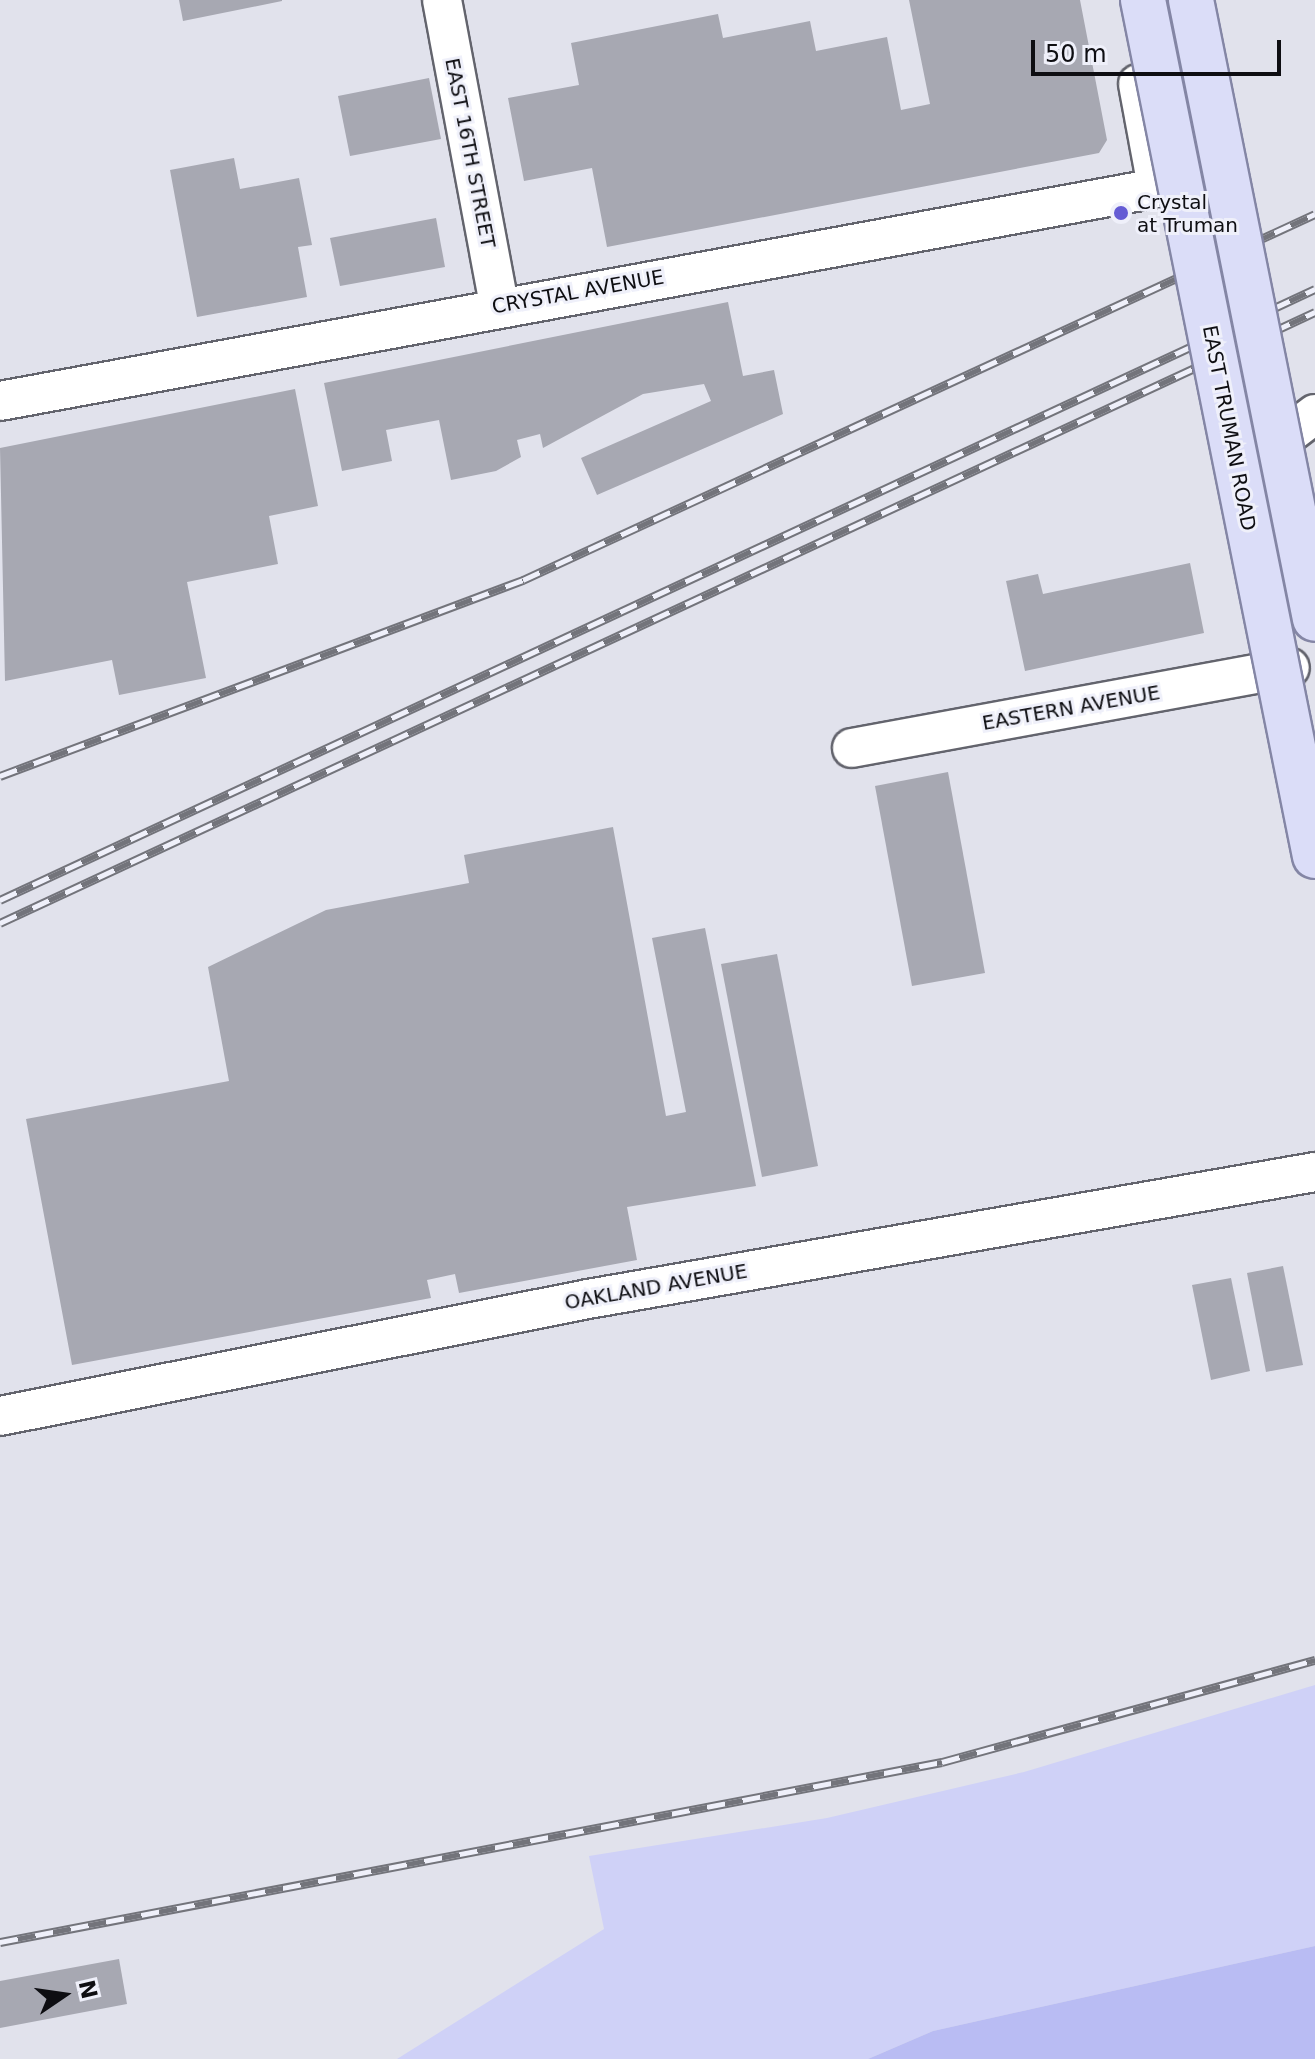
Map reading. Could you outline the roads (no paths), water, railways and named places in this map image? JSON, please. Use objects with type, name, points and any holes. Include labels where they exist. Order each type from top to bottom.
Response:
[{"type":"main road","name":"EAST TRUMAN ROAD","points":[[1143,0],[1315,856]]},
{"type":"main road","points":[[1191,0],[1315,619]]},
{"type":"street","name":"EAST 16TH STREET","points":[[442,0],[499,306]]},
{"type":"street","points":[[1123,0],[1157,187]]},
{"type":"street","name":"CRYSTAL AVENUE","points":[[0,401],[499,306],[1222,176],[1184,0]]},
{"type":"street","points":[[1315,414],[1261,455],[1255,493],[1315,788]]},
{"type":"street","name":"EASTERN AVENUE","points":[[852,748],[1290,668]]},
{"type":"street","name":"OAKLAND AVENUE","points":[[0,1416],[588,1299],[1315,1172]]},
{"type":"railway","points":[[0,776],[523,580],[1315,214]]},
{"type":"railway","points":[[0,900],[1315,289]]},
{"type":"railway","points":[[0,923],[1315,312]]},
{"type":"railway","points":[[0,1942],[942,1762],[1315,1660]]},
{"type":"place","name":"Crystal at Truman","points":[[1121,213]]}]
